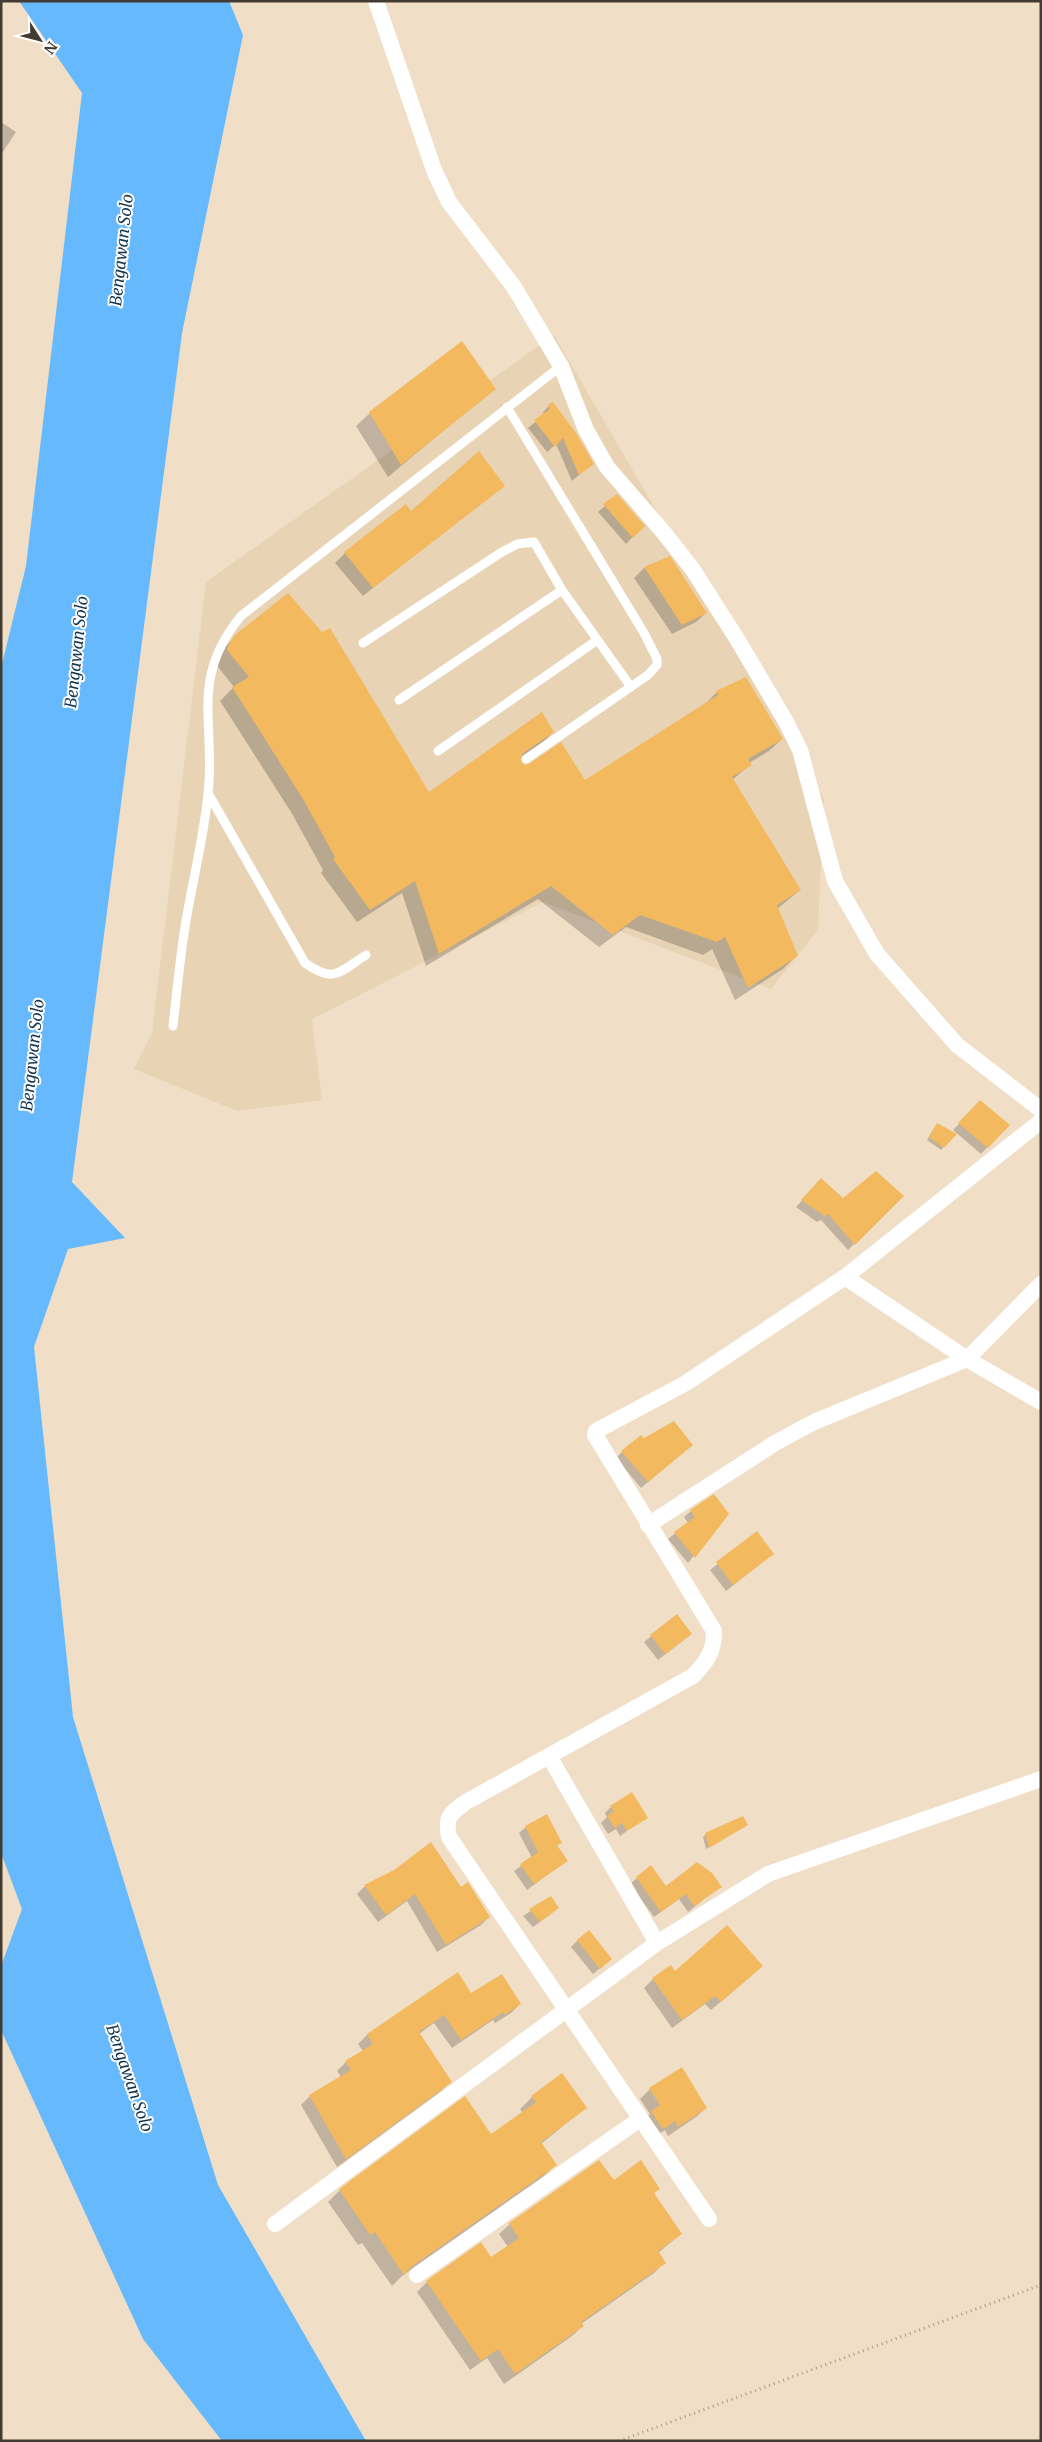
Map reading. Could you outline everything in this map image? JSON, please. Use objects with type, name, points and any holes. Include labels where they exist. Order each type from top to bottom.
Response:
[{"type":"street","points":[[376,1],[434,170],[449,202],[514,287],[561,366],[586,430],[607,467],[665,534],[692,570],[738,640],[785,720],[800,750],[835,881],[877,954],[957,1045],[1041,1110]]},
{"type":"street","points":[[710,2219],[449,1837],[446,1823],[451,1814],[466,1802],[693,1676],[708,1660],[714,1646],[714,1631],[648,1525],[595,1435],[596,1432],[686,1383],[845,1278],[1041,1120]]},
{"type":"street","points":[[845,1278],[967,1359],[1041,1402]]},
{"type":"street","points":[[648,1525],[774,1443],[814,1422],[967,1359],[1041,1284]]},
{"type":"street","points":[[549,1756],[657,1943]]},
{"type":"street","points":[[275,2224],[657,1943],[768,1874],[1041,1779]]},
{"type":"street","points":[[417,2276],[640,2119]]},
{"type":"lane","points":[[172,1026],[186,923],[208,793],[208,685],[213,661],[225,636],[241,616],[506,407],[561,366]]},
{"type":"lane","points":[[506,407],[657,659],[654,671],[526,759]]},
{"type":"lane","points":[[363,643],[517,544],[534,542],[562,590],[630,687]]},
{"type":"lane","points":[[400,700],[562,590]]},
{"type":"lane","points":[[438,751],[596,641]]},
{"type":"lane","points":[[208,793],[305,963],[321,974],[336,974],[366,955]]},
{"type":"path","points":[[619,2441],[1041,2285]]},
{"type":"shaded area","points":[[554,335],[824,799],[818,930],[771,989],[543,902],[312,1019],[322,1100],[237,1111],[134,1069],[152,1033],[206,582]]},
{"type":"water","name":"Bengawan Solo","points":[[19,1],[229,1],[243,35],[182,333],[72,1182],[125,1238],[68,1249],[34,1347],[73,1717],[218,2185],[366,2441],[222,2441],[143,2339],[1,2030],[1,1966],[22,1909],[1,1853],[1,668],[26,566],[82,93]]},
{"type":"building","points":[[462,341],[496,389],[401,465],[369,412]]},
{"type":"building","points":[[553,402],[576,433],[594,464],[579,475],[563,438],[555,447],[534,420],[550,409],[548,405]]},
{"type":"building","points":[[479,451],[505,486],[373,588],[344,552],[406,504],[411,511]]},
{"type":"building","points":[[617,494],[645,526],[633,538],[603,504]]},
{"type":"building","points":[[670,556],[707,613],[682,625],[644,567]]},
{"type":"building","points":[[288,593],[322,632],[330,628],[429,792],[542,712],[554,732],[522,754],[521,762],[524,765],[529,764],[561,742],[585,780],[718,695],[716,691],[746,677],[783,739],[748,759],[752,765],[732,777],[801,890],[777,905],[798,956],[748,988],[725,937],[717,942],[640,915],[613,935],[551,886],[439,954],[415,881],[370,910],[333,859],[335,857],[303,799],[232,687],[249,677],[227,650],[230,642],[235,635]]},
{"type":"building","points":[[980,1100],[1010,1125],[988,1148],[958,1123]]},
{"type":"building","points":[[937,1123],[957,1134],[944,1148],[929,1137]]},
{"type":"building","points":[[876,1171],[904,1196],[855,1245],[828,1214],[825,1216],[801,1200],[821,1178],[843,1198]]},
{"type":"building","points":[[674,1421],[693,1445],[648,1482],[621,1451],[641,1435],[644,1438]]},
{"type":"building","points":[[714,1494],[729,1514],[695,1558],[674,1532],[695,1517],[690,1510]]},
{"type":"building","points":[[757,1531],[774,1554],[733,1585],[716,1562]]},
{"type":"building","points":[[677,1614],[692,1634],[665,1654],[650,1635]]},
{"type":"building","points":[[632,1792],[648,1818],[627,1831],[622,1823],[615,1828],[607,1816],[614,1811],[610,1806]]},
{"type":"building","points":[[547,1814],[562,1843],[557,1845],[568,1861],[534,1884],[520,1864],[538,1852],[525,1826]]},
{"type":"building","points":[[743,1816],[748,1825],[709,1848],[705,1833]]},
{"type":"building","points":[[431,1842],[461,1887],[468,1882],[490,1917],[446,1945],[415,1894],[386,1915],[364,1885],[394,1870]]},
{"type":"building","points":[[697,1862],[712,1873],[722,1887],[694,1906],[686,1894],[661,1912],[636,1877],[651,1865],[666,1886]]},
{"type":"building","points":[[551,1896],[559,1908],[540,1922],[529,1909]]},
{"type":"building","points":[[727,1925],[763,1966],[721,2002],[715,1996],[682,2020],[652,1978],[671,1965],[675,1971]]},
{"type":"building","points":[[589,1930],[612,1959],[600,1969],[577,1940]]},
{"type":"building","points":[[458,1972],[471,1993],[502,1974],[521,2004],[505,2015],[503,2012],[461,2040],[444,2015],[419,2032],[452,2082],[346,2159],[309,2095],[351,2070],[345,2061],[373,2044],[367,2034]]},
{"type":"building","points":[[682,2067],[707,2108],[678,2127],[675,2121],[663,2129],[651,2111],[660,2105],[649,2088]]},
{"type":"building","points":[[562,2073],[587,2108],[541,2142],[557,2165],[411,2267],[404,2275],[375,2232],[370,2235],[339,2189],[465,2096],[491,2134],[536,2102],[531,2096]]},
{"type":"building","points":[[599,2160],[614,2180],[641,2160],[660,2189],[654,2193],[682,2234],[658,2251],[666,2263],[581,2322],[584,2326],[515,2374],[498,2349],[481,2361],[426,2281],[481,2242],[491,2257],[519,2238],[509,2223]]}]
